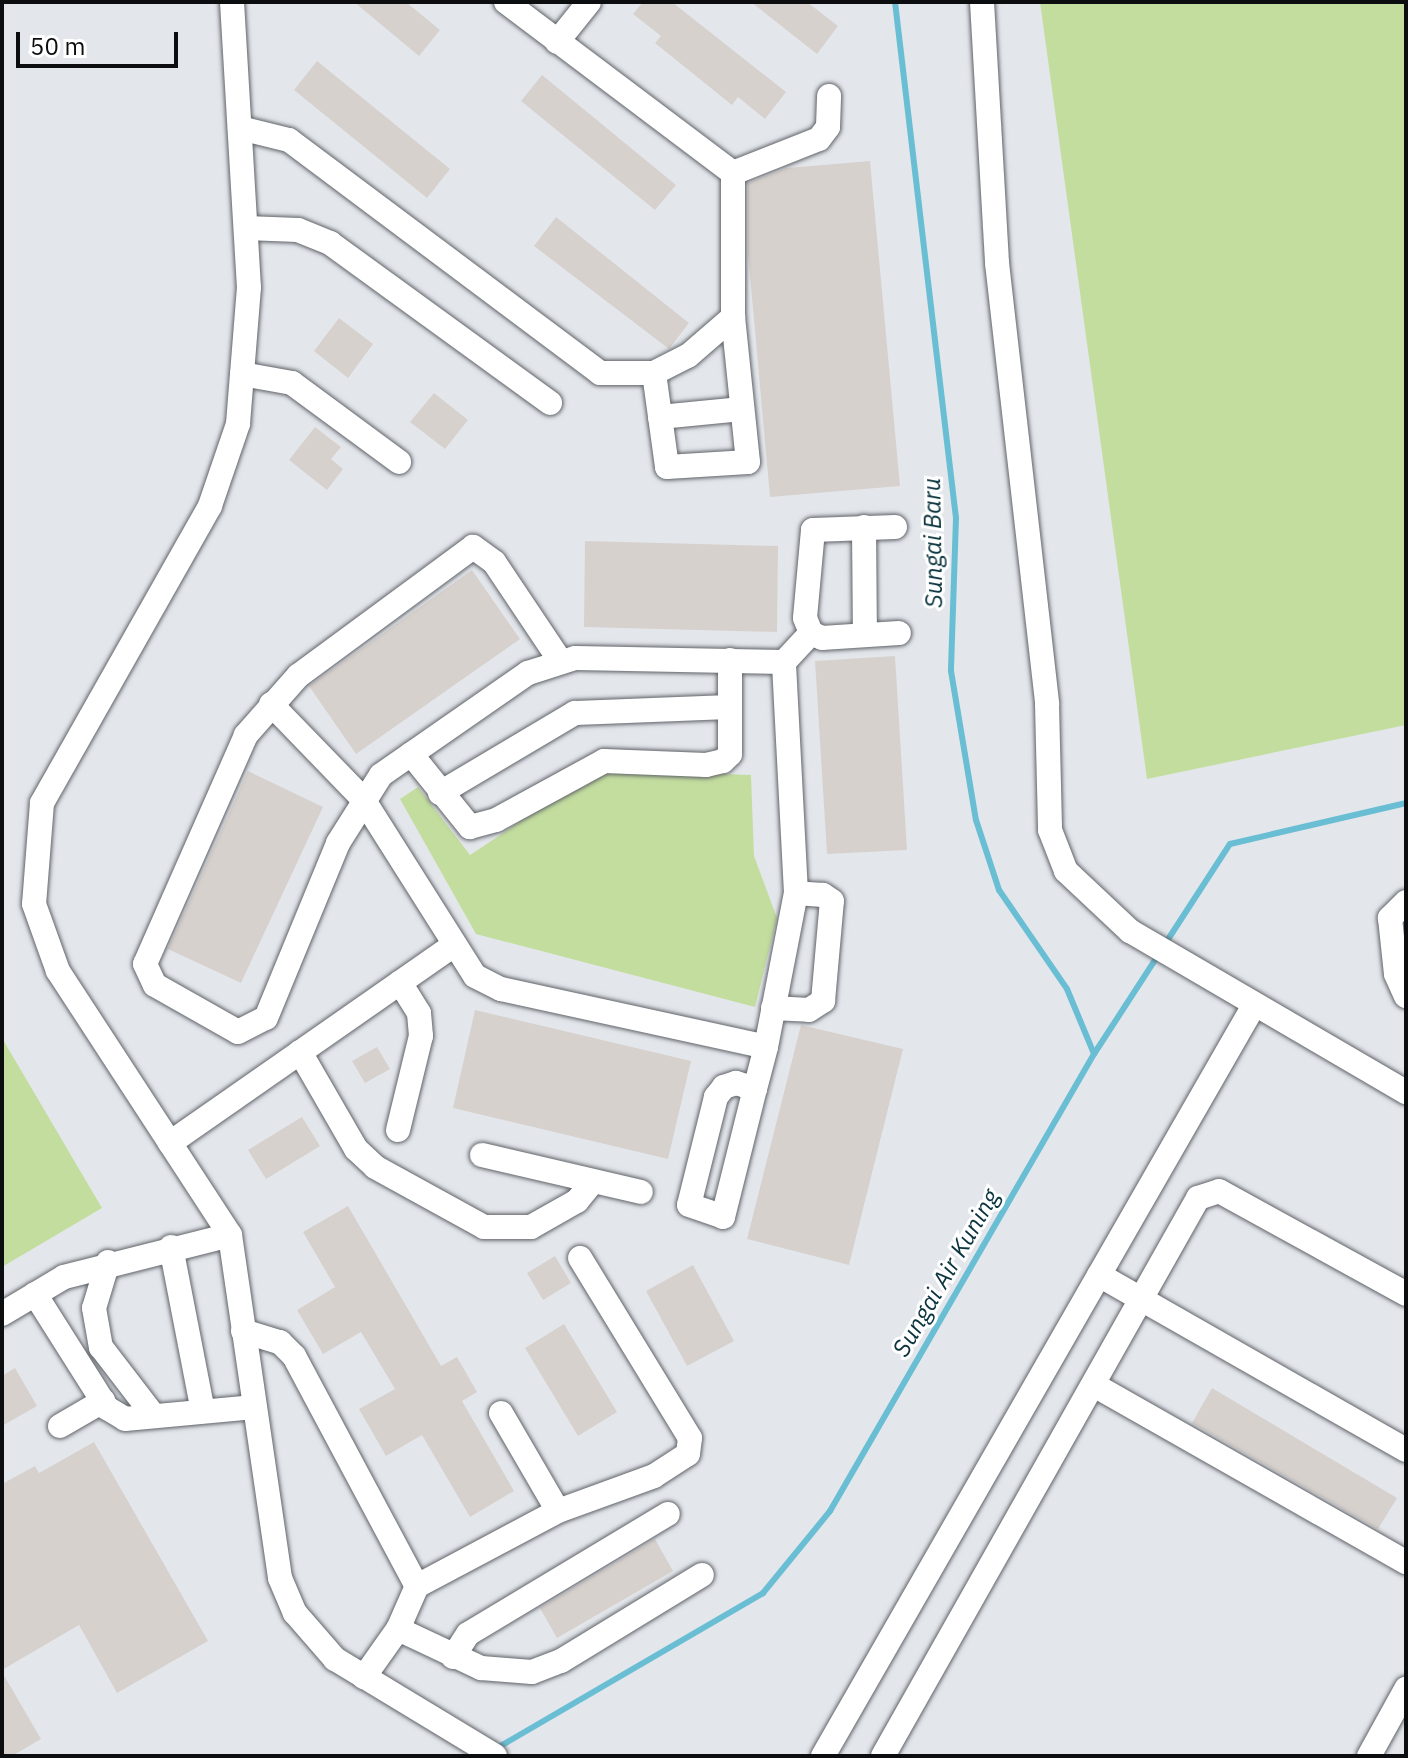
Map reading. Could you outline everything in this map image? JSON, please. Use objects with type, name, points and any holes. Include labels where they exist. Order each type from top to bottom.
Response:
[{"type":"lane","points":[[232,2],[249,287],[238,424],[210,506],[42,803],[34,904],[58,971],[230,1235],[280,1578],[295,1613],[316,1642],[364,1677],[495,1756]]},
{"type":"lane","points":[[506,2],[733,173]]},
{"type":"lane","points":[[982,2],[997,263],[1047,704],[1050,830],[1066,871],[1130,931],[1253,1007],[1406,1092]]},
{"type":"lane","points":[[557,42],[585,3]]},
{"type":"lane","points":[[733,173],[819,139],[828,127],[829,96]]},
{"type":"lane","points":[[240,128],[289,140],[600,373],[654,373],[688,356],[733,317]]},
{"type":"lane","points":[[654,373],[667,467],[748,462],[733,317],[733,173]]},
{"type":"lane","points":[[246,228],[298,230],[330,243],[550,403]]},
{"type":"lane","points":[[242,374],[292,383],[399,462]]},
{"type":"lane","points":[[660,417],[742,409]]},
{"type":"lane","points":[[864,527],[865,635]]},
{"type":"lane","points":[[895,527],[819,528],[809,538],[805,618],[811,633],[822,638],[899,633]]},
{"type":"lane","points":[[561,662],[494,562],[473,547],[298,676],[246,735],[145,964],[155,985],[238,1032],[266,1018],[338,843],[381,775],[528,673],[561,662],[603,658],[784,662]]},
{"type":"lane","points":[[755,1089],[736,1083],[724,1087],[716,1097],[689,1205],[723,1217],[766,1047],[796,893],[784,662],[811,633]]},
{"type":"lane","points":[[411,754],[470,827],[483,826],[604,761],[706,765],[723,761],[730,754],[730,660]]},
{"type":"lane","points":[[271,704],[363,799],[452,946],[475,976],[501,989],[766,1047]]},
{"type":"lane","points":[[440,793],[575,713],[730,707]]},
{"type":"lane","points":[[773,1008],[809,1010],[823,1001],[832,901],[823,895],[796,893]]},
{"type":"lane","points":[[1406,902],[1390,918],[1396,974],[1406,996]]},
{"type":"lane","points":[[170,1143],[452,946]]},
{"type":"lane","points":[[398,1130],[421,1036],[419,1013],[400,982]]},
{"type":"lane","points":[[823,1756],[1253,1007]]},
{"type":"lane","points":[[300,1052],[356,1149],[375,1167],[484,1227],[531,1227],[577,1201],[591,1184]]},
{"type":"lane","points":[[482,1155],[591,1184],[641,1192]]},
{"type":"lane","points":[[883,1756],[1198,1198],[1219,1191],[1406,1294]]},
{"type":"lane","points":[[2,1314],[35,1294],[108,1262],[230,1235]]},
{"type":"lane","points":[[171,1247],[203,1411]]},
{"type":"lane","points":[[364,1677],[398,1629],[417,1586],[558,1511],[669,1468],[688,1454],[690,1438],[580,1258]]},
{"type":"lane","points":[[108,1262],[94,1308],[101,1347],[154,1416]]},
{"type":"lane","points":[[1099,1275],[1406,1450]]},
{"type":"lane","points":[[35,1294],[103,1401],[125,1419],[254,1407]]},
{"type":"lane","points":[[243,1331],[280,1342],[294,1356],[417,1586]]},
{"type":"lane","points":[[1094,1385],[1406,1562]]},
{"type":"lane","points":[[60,1426],[103,1401]]},
{"type":"lane","points":[[501,1413],[558,1511]]},
{"type":"lane","points":[[453,1657],[468,1634],[668,1514]]},
{"type":"lane","points":[[398,1629],[481,1668],[532,1672],[561,1661],[702,1575]]},
{"type":"lane","points":[[1369,1756],[1406,1689]]},
{"type":"green space","points":[[1040,2],[1406,2],[1406,725],[1147,779]]},
{"type":"green space","points":[[598,770],[751,775],[754,856],[777,918],[755,1007],[476,934],[400,799],[418,787],[470,855]]},
{"type":"green space","points":[[2,1038],[102,1208],[2,1267]]},
{"type":"building","points":[[354,2],[406,2],[440,30],[419,56]]},
{"type":"building","points":[[643,2],[672,2],[786,92],[765,119],[738,97],[732,105],[655,43],[661,36],[633,14]]},
{"type":"building","points":[[751,2],[807,2],[838,26],[817,54]]},
{"type":"building","points":[[317,61],[450,169],[427,198],[294,90]]},
{"type":"building","points":[[542,75],[676,185],[655,210],[521,101]]},
{"type":"building","points":[[870,161],[900,486],[770,497],[748,253],[748,183],[787,168]]},
{"type":"building","points":[[556,217],[689,323],[669,349],[534,246]]},
{"type":"building","points":[[339,318],[373,344],[348,378],[314,351]]},
{"type":"building","points":[[434,393],[468,420],[445,449],[410,422]]},
{"type":"building","points":[[315,427],[341,447],[331,459],[343,469],[327,490],[289,460]]},
{"type":"building","points":[[585,541],[778,546],[777,632],[584,627]]},
{"type":"building","points":[[472,570],[520,639],[356,754],[309,686]]},
{"type":"building","points":[[895,656],[907,850],[827,854],[815,661]]},
{"type":"building","points":[[248,771],[323,807],[241,983],[168,949]]},
{"type":"building","points":[[475,1010],[691,1061],[668,1159],[453,1108]]},
{"type":"building","points":[[801,1025],[903,1049],[849,1265],[747,1239]]},
{"type":"building","points":[[377,1047],[390,1069],[365,1083],[352,1061]]},
{"type":"building","points":[[302,1117],[320,1146],[266,1179],[248,1150]]},
{"type":"building","points":[[348,1206],[441,1366],[457,1357],[477,1392],[462,1401],[514,1491],[470,1517],[422,1435],[386,1456],[359,1409],[395,1389],[361,1332],[323,1354],[297,1310],[335,1287],[303,1232]]},
{"type":"building","points":[[555,1256],[571,1283],[543,1300],[527,1273]]},
{"type":"building","points":[[693,1265],[734,1341],[687,1366],[646,1291]]},
{"type":"building","points":[[564,1324],[617,1412],[578,1436],[525,1348]]},
{"type":"building","points":[[15,1368],[37,1406],[2,1426],[2,1376]]},
{"type":"building","points":[[1212,1388],[1397,1498],[1378,1529],[1192,1423]]},
{"type":"building","points":[[94,1442],[208,1641],[117,1693],[79,1625],[2,1670],[2,1484],[35,1466],[39,1473]]},
{"type":"building","points":[[655,1539],[673,1571],[557,1638],[540,1608]]},
{"type":"building","points":[[2,1672],[41,1739],[12,1756],[2,1756]]},
{"type":"waterway","name":"Sungai Baru","points":[[895,2],[956,518],[951,671],[976,820],[999,890],[1067,989],[1094,1054]]},
{"type":"waterway","name":"Sungai Air Kuning","points":[[1165,944],[1230,844],[1406,803]]},
{"type":"waterway","name":"Sungai Air Kuning","points":[[497,1748],[763,1593],[830,1511],[1094,1054],[1159,954]]}]
